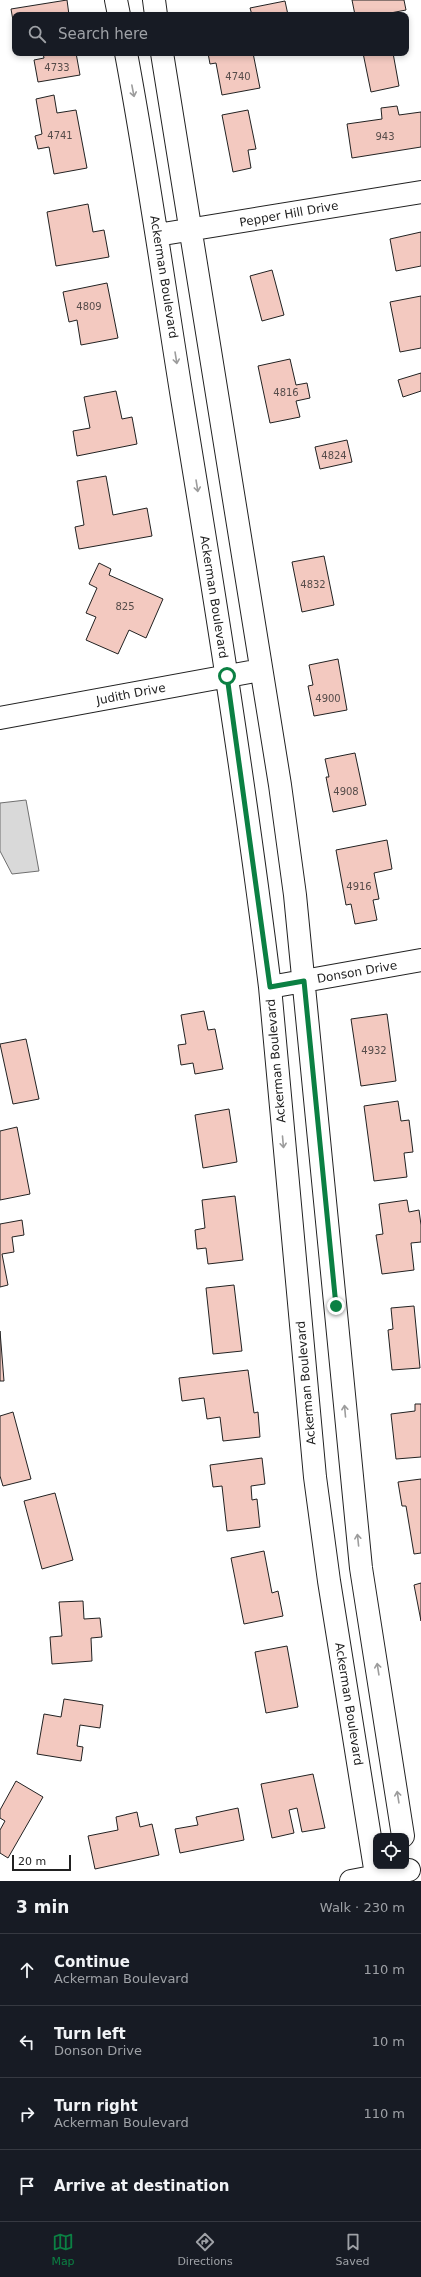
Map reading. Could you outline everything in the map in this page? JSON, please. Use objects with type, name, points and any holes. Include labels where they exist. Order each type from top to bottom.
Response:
[{"type":"street","points":[[116,0],[118,12]]},
{"type":"street","points":[[154,0],[156,12]]},
{"type":"street","name":"Ackerman Boulevard","points":[[127,56],[157,235],[227,676],[270,987],[315,1477],[329,1581],[376,1879]]},
{"type":"street","points":[[162,56],[261,670],[295,895],[361,1568],[403,1833]]},
{"type":"street","name":"Pepper Hill Drive","points":[[157,235],[190,231],[421,192]]},
{"type":"street","name":"Judith Drive","points":[[0,718],[261,670]]},
{"type":"street","name":"Donson Drive","points":[[270,987],[421,960]]},
{"type":"street","points":[[352,1881],[376,1879],[406,1869]]},
{"type":"shaded area","points":[[26,800],[39,871],[12,874],[0,851],[0,803]]},
{"type":"building","points":[[67,0],[69,12],[12,12],[12,15],[11,9]]},
{"type":"building","points":[[352,0],[404,0],[406,10],[396,12],[354,12]]},
{"type":"building","points":[[285,1],[287,12],[251,12],[250,8]]},
{"type":"building","points":[[44,56],[77,56],[80,75],[38,82],[34,60],[44,58]]},
{"type":"building","points":[[209,56],[254,56],[260,88],[222,95],[216,63],[210,64]]},
{"type":"building","points":[[364,56],[394,56],[399,86],[371,92]]},
{"type":"building","points":[[54,95],[57,113],[76,110],[87,168],[54,174],[49,147],[38,149],[35,136],[42,134],[36,99]]},
{"type":"building","points":[[397,106],[399,115],[421,112],[421,147],[352,158],[347,124],[382,119],[381,108]]},
{"type":"building","points":[[248,110],[256,149],[248,150],[251,168],[233,172],[222,115]]},
{"type":"building","points":[[88,204],[93,232],[104,230],[109,257],[56,266],[47,212]]},
{"type":"building","points":[[421,232],[421,266],[396,271],[390,239]]},
{"type":"building","points":[[272,270],[284,315],[262,321],[250,276]]},
{"type":"building","points":[[107,283],[118,338],[81,345],[77,320],[69,322],[63,292]]},
{"type":"building","points":[[421,296],[421,348],[400,352],[390,302]]},
{"type":"building","points":[[290,359],[296,385],[307,383],[310,398],[296,401],[300,417],[270,423],[258,366]]},
{"type":"building","points":[[421,373],[421,391],[403,397],[398,380]]},
{"type":"building","points":[[116,391],[122,419],[132,417],[137,444],[77,456],[73,431],[90,428],[84,397]]},
{"type":"building","points":[[347,440],[352,462],[320,469],[315,447]]},
{"type":"building","points":[[106,476],[113,515],[147,508],[152,536],[79,549],[75,527],[84,525],[77,481]]},
{"type":"building","points":[[324,556],[334,605],[302,612],[292,562]]},
{"type":"building","points":[[99,563],[111,569],[109,575],[163,599],[146,638],[129,630],[118,654],[86,640],[96,617],[86,613],[97,588],[89,584]]},
{"type":"building","points":[[338,659],[347,710],[314,716],[308,686],[313,685],[309,665]]},
{"type":"building","points":[[355,753],[366,805],[333,812],[326,777],[329,777],[325,759]]},
{"type":"building","points":[[387,840],[392,869],[374,873],[379,899],[373,900],[377,920],[355,924],[351,904],[346,905],[336,850]]},
{"type":"building","points":[[204,1011],[208,1030],[215,1029],[223,1069],[195,1074],[193,1063],[181,1065],[178,1045],[186,1044],[181,1015]]},
{"type":"building","points":[[387,1014],[396,1081],[361,1086],[351,1019]]},
{"type":"building","points":[[26,1039],[39,1099],[13,1104],[0,1044]]},
{"type":"building","points":[[398,1101],[401,1121],[409,1120],[413,1152],[404,1153],[407,1177],[374,1181],[364,1106]]},
{"type":"building","points":[[229,1109],[237,1162],[203,1168],[195,1115]]},
{"type":"building","points":[[17,1127],[30,1194],[0,1200],[0,1131]]},
{"type":"building","points":[[235,1196],[243,1260],[208,1264],[206,1248],[197,1249],[195,1230],[205,1228],[202,1200]]},
{"type":"building","points":[[407,1200],[409,1212],[419,1210],[421,1225],[421,1242],[411,1243],[414,1270],[382,1274],[376,1235],[383,1234],[379,1204]]},
{"type":"building","points":[[22,1220],[24,1235],[12,1237],[14,1252],[2,1254],[8,1285],[0,1287],[0,1224]]},
{"type":"building","points":[[234,1285],[242,1351],[213,1354],[206,1288]]},
{"type":"building","points":[[414,1306],[420,1368],[392,1370],[388,1330],[393,1329],[391,1308]]},
{"type":"building","points":[[0,1331],[4,1381],[0,1381]]},
{"type":"building","points":[[248,1370],[254,1413],[258,1412],[260,1437],[223,1441],[220,1417],[207,1419],[204,1398],[182,1401],[179,1378]]},
{"type":"building","points":[[415,1404],[421,1404],[421,1457],[396,1459],[391,1414],[415,1411]]},
{"type":"building","points":[[13,1412],[31,1479],[3,1486],[0,1476],[0,1416]]},
{"type":"building","points":[[262,1458],[265,1484],[251,1486],[252,1500],[257,1499],[260,1527],[227,1531],[222,1486],[213,1487],[210,1465]]},
{"type":"building","points":[[421,1479],[421,1553],[414,1554],[406,1506],[402,1506],[398,1482]]},
{"type":"building","points":[[55,1493],[73,1560],[42,1569],[24,1501]]},
{"type":"building","points":[[264,1551],[272,1593],[278,1591],[283,1616],[244,1624],[231,1558]]},
{"type":"building","points":[[421,1583],[421,1621],[414,1585]]},
{"type":"building","points":[[83,1601],[84,1619],[100,1618],[102,1637],[91,1638],[92,1661],[52,1664],[50,1637],[62,1636],[59,1602]]},
{"type":"building","points":[[287,1646],[298,1707],[266,1713],[255,1652]]},
{"type":"building","points":[[64,1699],[103,1705],[100,1728],[80,1725],[77,1746],[83,1747],[81,1761],[37,1754],[44,1714],[61,1717]]},
{"type":"building","points":[[313,1774],[325,1828],[302,1832],[297,1808],[289,1810],[294,1833],[272,1838],[261,1784]]},
{"type":"building","points":[[16,1781],[43,1797],[8,1858],[0,1853],[0,1830],[5,1821],[0,1818],[0,1810]]},
{"type":"building","points":[[238,1808],[244,1840],[180,1853],[175,1829],[198,1825],[196,1817]]},
{"type":"building","points":[[137,1812],[140,1827],[152,1824],[159,1855],[95,1869],[88,1836],[118,1830],[116,1817]]},
{"type":"route","points":[[227,676],[270,987],[304,981],[336,1306]]}]
